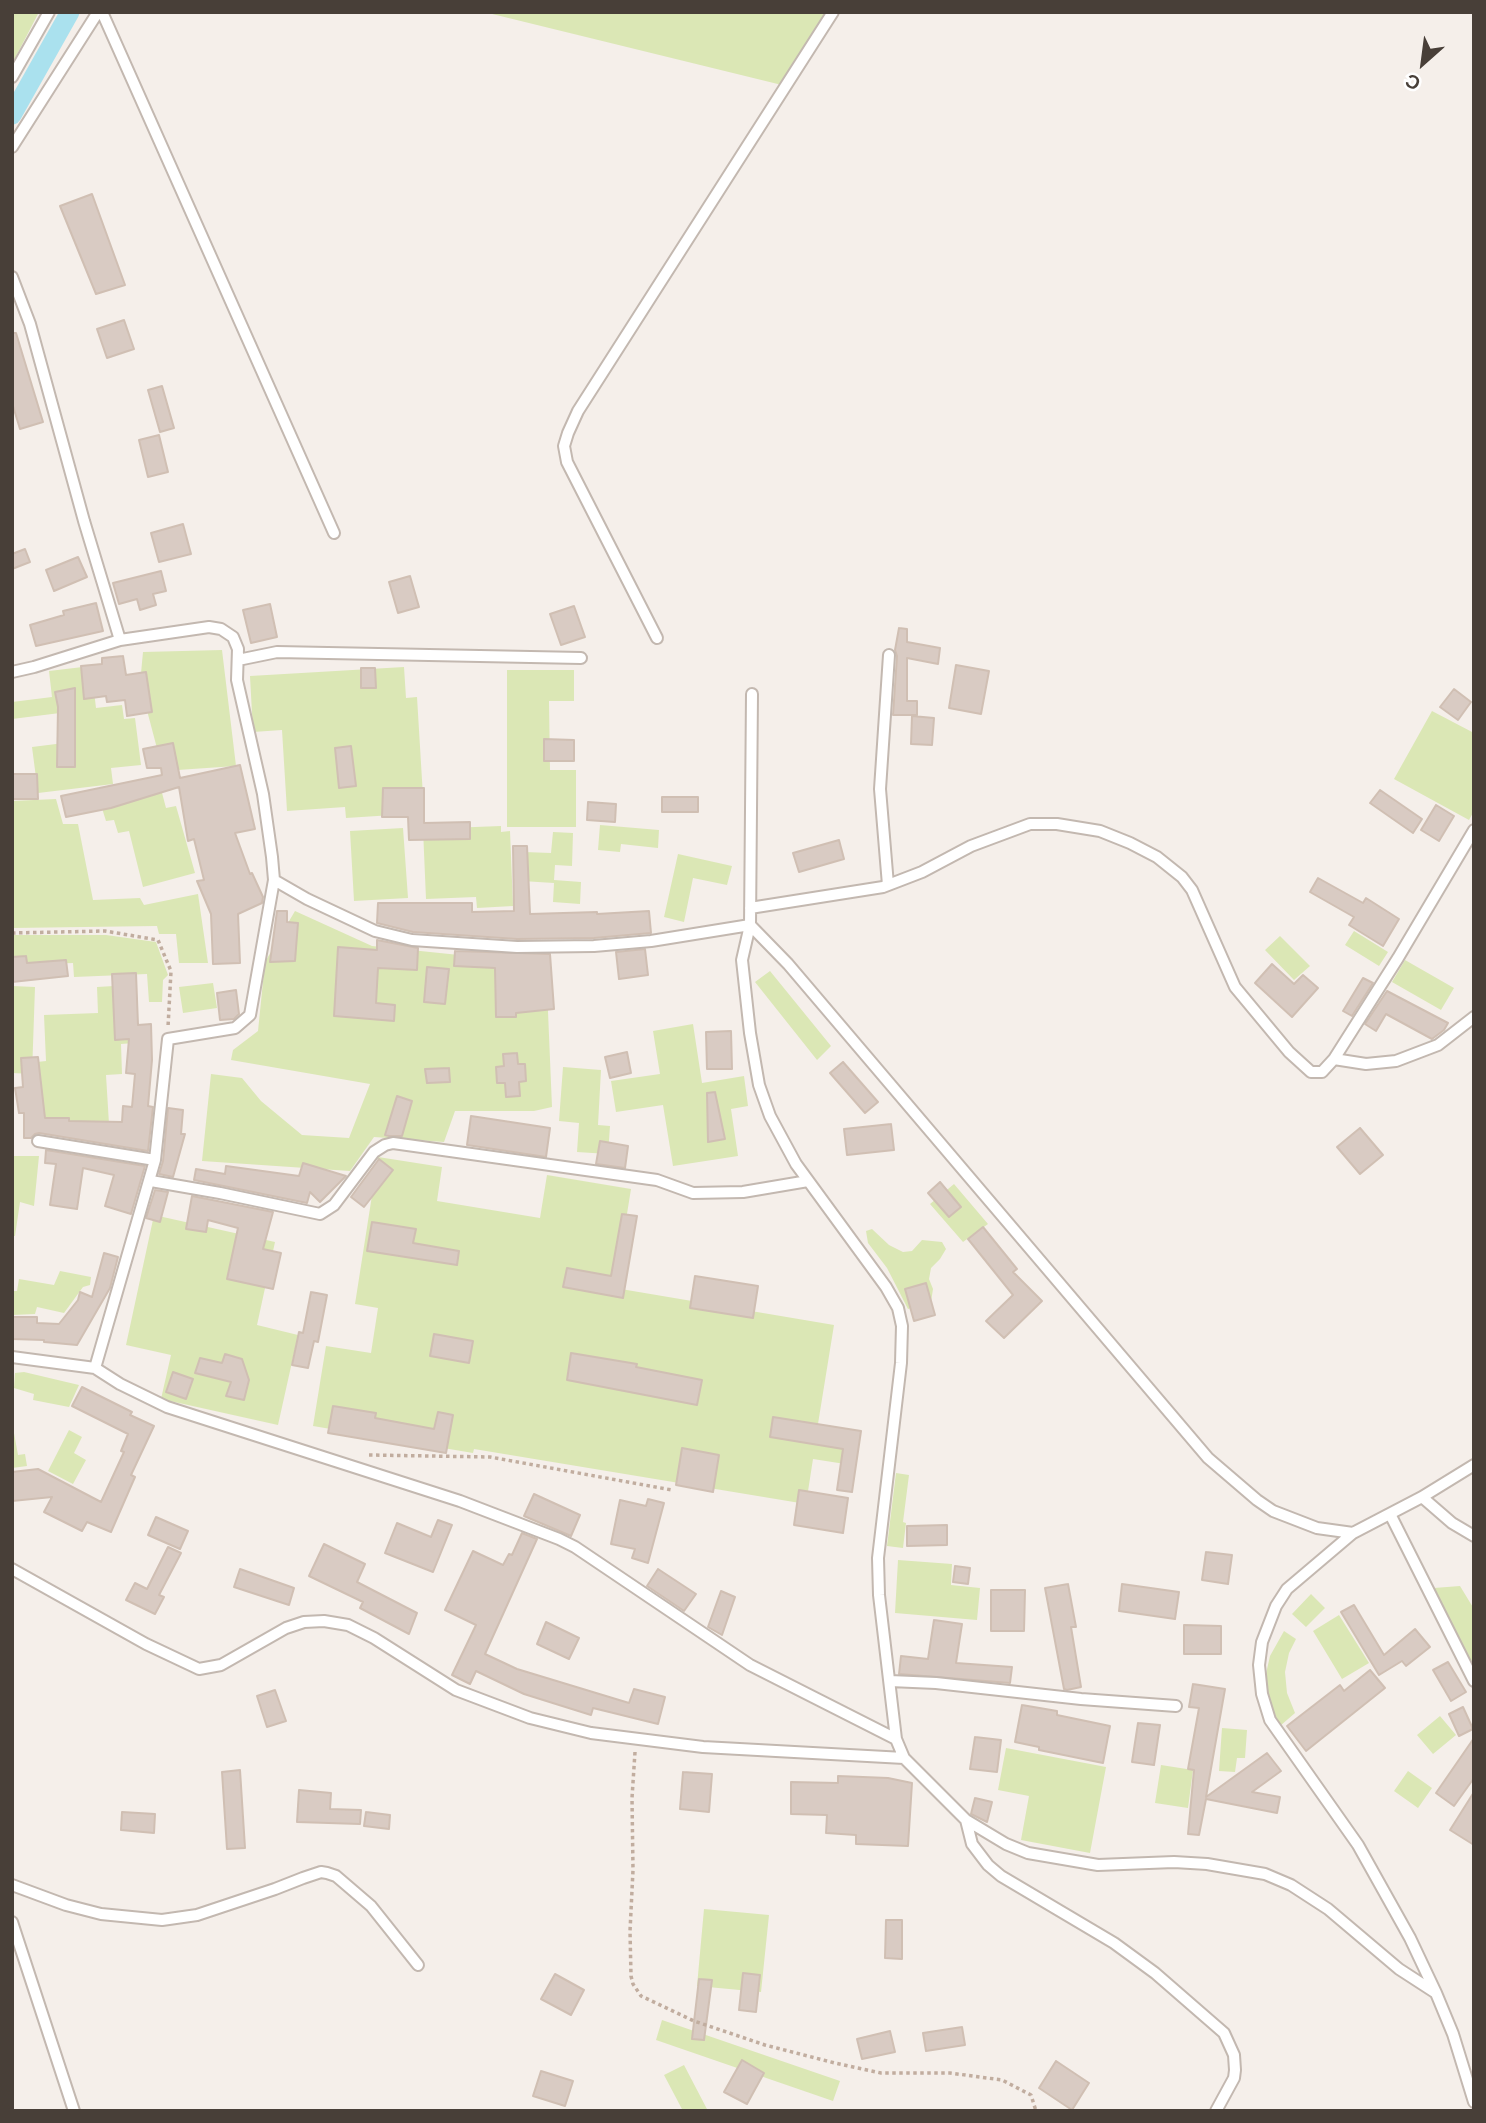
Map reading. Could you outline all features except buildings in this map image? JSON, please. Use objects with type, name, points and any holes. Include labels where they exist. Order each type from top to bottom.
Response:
[{"type":"lane","points":[[12,77],[49,12]]},
{"type":"lane","points":[[12,147],[100,12]]},
{"type":"lane","points":[[100,12],[334,533]]},
{"type":"lane","points":[[657,638],[567,462],[564,446],[578,411],[833,12]]},
{"type":"lane","points":[[12,277],[30,324],[120,640]]},
{"type":"lane","points":[[12,672],[120,640],[209,627],[221,629],[233,637],[238,649],[237,680],[263,794],[274,880],[257,990],[250,1015],[235,1028],[168,1039],[151,1181],[95,1368]]},
{"type":"lane","points":[[238,660],[277,652],[582,658]]},
{"type":"lane","points":[[888,885],[880,789],[889,655]]},
{"type":"lane","points":[[752,694],[750,925],[742,960],[759,1085],[770,1116],[808,1181],[886,1287],[898,1308],[902,1326],[901,1363],[878,1558],[879,1595],[896,1739],[904,1758],[966,1820],[1006,1844],[1028,1853],[1098,1865],[1174,1862],[1207,1864],[1265,1874],[1291,1885],[1328,1909],[1399,1969],[1436,1993]]},
{"type":"lane","points":[[750,908],[888,885],[922,872],[971,846],[1031,824],[1057,824],[1100,831],[1157,857],[1182,877],[1192,890],[1235,987],[1289,1052],[1316,1073],[1328,1068],[1334,1059],[1474,830]]},
{"type":"lane","points":[[274,880],[375,931],[412,940],[517,947],[594,946],[651,941],[750,925]]},
{"type":"lane","points":[[750,925],[788,964],[1208,1458],[1273,1511],[1317,1528],[1353,1533]]},
{"type":"lane","points":[[1334,1059],[1367,1065],[1396,1061],[1438,1045],[1474,1017]]},
{"type":"lane","points":[[38,1141],[155,1160]]},
{"type":"lane","points":[[151,1181],[320,1214],[334,1205],[374,1152],[393,1143],[657,1180],[693,1193],[743,1192],[808,1181]]},
{"type":"lane","points":[[12,1357],[95,1368],[120,1384],[167,1407],[460,1501],[567,1543],[750,1665],[896,1739]]},
{"type":"lane","points":[[1474,1465],[1422,1497],[1353,1533],[1287,1589],[1276,1606],[1262,1642],[1259,1665],[1262,1695],[1270,1720],[1371,1868],[1410,1938],[1436,1993],[1474,2102]]},
{"type":"lane","points":[[1422,1497],[1452,1523],[1474,1536]]},
{"type":"lane","points":[[1390,1514],[1474,1681]]},
{"type":"lane","points":[[12,1569],[146,1644],[199,1669],[221,1665],[286,1628],[304,1622],[336,1623],[348,1625],[374,1638],[456,1690],[530,1718],[591,1733],[716,1748],[904,1758]]},
{"type":"lane","points":[[890,1681],[1176,1706]]},
{"type":"lane","points":[[966,1820],[972,1844],[988,1865],[1114,1943],[1155,1973],[1224,2033],[1234,2055],[1235,2070],[1234,2078],[1216,2111]]},
{"type":"lane","points":[[12,1885],[66,1905],[102,1914],[162,1920],[197,1915],[321,1872],[327,1873],[353,1889],[371,1906],[418,1965]]},
{"type":"lane","points":[[12,1922],[75,2111]]},
{"type":"path","points":[[12,933],[105,932],[158,940],[171,971],[168,1039]]},
{"type":"path","points":[[369,1455],[490,1457],[672,1490]]},
{"type":"path","points":[[636,1739],[632,1798],[630,1942],[631,1976],[640,1996],[694,2021],[765,2045],[835,2063],[881,2073],[950,2073],[1002,2080],[1031,2095],[1036,2111]]},
{"type":"green space","points":[[12,12],[39,12],[12,64]]},
{"type":"green space","points":[[484,12],[830,12],[790,87]]},
{"type":"green space","points":[[222,650],[236,766],[163,771],[140,684],[143,652]]},
{"type":"green space","points":[[91,666],[96,708],[122,705],[124,719],[135,718],[141,765],[111,768],[113,784],[38,793],[32,747],[64,743],[60,713],[12,719],[12,702],[52,697],[49,671]]},
{"type":"green space","points":[[404,667],[406,698],[417,697],[424,813],[346,818],[345,807],[287,811],[282,730],[253,732],[250,676]]},
{"type":"green space","points":[[507,670],[574,670],[574,701],[549,701],[550,770],[576,770],[576,827],[507,827]]},
{"type":"green space","points":[[1432,711],[1474,733],[1474,811],[1469,820],[1394,779]]},
{"type":"green space","points":[[161,789],[166,808],[176,806],[195,873],[143,887],[129,831],[118,833],[114,820],[106,821],[101,805]]},
{"type":"green space","points":[[56,799],[63,824],[78,824],[93,900],[140,898],[144,905],[198,894],[208,963],[179,963],[176,934],[159,934],[157,926],[12,928],[12,801]]},
{"type":"green space","points":[[600,825],[659,830],[658,848],[621,844],[620,852],[598,850]]},
{"type":"green space","points":[[501,826],[501,832],[510,831],[513,906],[477,908],[476,897],[426,899],[423,829]]},
{"type":"green space","points":[[403,828],[408,898],[354,901],[350,831]]},
{"type":"green space","points":[[553,832],[573,833],[572,866],[555,865],[554,880],[581,882],[580,904],[553,902],[554,883],[522,881],[524,852],[551,853]]},
{"type":"green space","points":[[678,854],[732,866],[727,885],[693,878],[684,922],[664,917]]},
{"type":"green space","points":[[295,911],[372,946],[546,964],[552,1107],[534,1111],[455,1111],[444,1142],[374,1137],[350,1171],[202,1161],[211,1074],[242,1078],[261,1101],[302,1135],[349,1138],[370,1084],[231,1060],[233,1050],[258,1031],[265,962]]},
{"type":"green space","points":[[1354,931],[1388,952],[1379,966],[1345,945]]},
{"type":"green space","points":[[12,935],[106,935],[156,942],[168,975],[163,980],[162,1002],[149,1002],[147,974],[74,977],[73,963],[12,965]]},
{"type":"green space","points":[[1280,936],[1310,966],[1294,980],[1265,950]]},
{"type":"green space","points":[[1405,960],[1454,988],[1441,1010],[1392,982]]},
{"type":"green space","points":[[770,971],[831,1046],[817,1060],[755,982]]},
{"type":"green space","points":[[213,983],[217,1008],[183,1013],[179,987]]},
{"type":"green space","points":[[131,985],[134,1043],[121,1044],[122,1074],[106,1075],[109,1124],[40,1127],[37,1062],[46,1061],[44,1015],[98,1013],[97,987]]},
{"type":"green space","points":[[12,986],[35,987],[32,1074],[12,1073]]},
{"type":"green space","points":[[693,1024],[702,1083],[744,1076],[748,1106],[731,1109],[738,1156],[673,1166],[663,1105],[616,1112],[611,1081],[660,1074],[653,1031]]},
{"type":"green space","points":[[563,1067],[601,1070],[598,1125],[610,1126],[608,1154],[577,1152],[579,1123],[559,1121]]},
{"type":"green space","points":[[12,1156],[39,1156],[34,1206],[20,1202],[15,1236],[12,1236]]},
{"type":"green space","points":[[378,1157],[442,1167],[437,1201],[540,1218],[547,1175],[631,1189],[615,1288],[834,1325],[817,1430],[850,1436],[845,1464],[813,1459],[806,1504],[474,1449],[473,1453],[313,1426],[326,1346],[371,1353],[378,1308],[355,1304]]},
{"type":"green space","points":[[954,1184],[988,1224],[963,1242],[930,1204]]},
{"type":"green space","points":[[154,1215],[275,1242],[257,1325],[298,1335],[278,1425],[161,1399],[171,1355],[126,1345]]},
{"type":"green space","points":[[872,1229],[889,1245],[903,1252],[912,1251],[922,1240],[942,1242],[946,1249],[931,1268],[931,1302],[908,1309],[887,1268],[868,1243],[866,1231]]},
{"type":"green space","points":[[60,1271],[91,1277],[90,1285],[83,1287],[64,1313],[37,1307],[35,1314],[12,1315],[12,1291],[17,1291],[19,1279],[54,1285]]},
{"type":"green space","points":[[24,1372],[79,1385],[69,1407],[33,1400],[34,1394],[14,1388],[15,1373]]},
{"type":"green space","points":[[12,1422],[18,1455],[25,1454],[27,1466],[12,1468]]},
{"type":"green space","points":[[69,1430],[82,1437],[74,1453],[86,1460],[73,1484],[48,1471]]},
{"type":"green space","points":[[896,1473],[909,1475],[903,1522],[906,1523],[903,1548],[887,1546]]},
{"type":"green space","points":[[898,1560],[952,1564],[951,1585],[980,1588],[977,1620],[895,1613]]},
{"type":"green space","points":[[1460,1586],[1474,1609],[1474,1668],[1434,1588]]},
{"type":"green space","points":[[1311,1594],[1325,1608],[1306,1627],[1292,1614]]},
{"type":"green space","points":[[1339,1615],[1369,1663],[1342,1679],[1313,1631]]},
{"type":"green space","points":[[1284,1631],[1296,1639],[1289,1653],[1285,1672],[1287,1693],[1295,1713],[1280,1726],[1269,1700],[1265,1678],[1270,1656]]},
{"type":"green space","points":[[1440,1716],[1456,1735],[1433,1754],[1417,1735]]},
{"type":"green space","points":[[1222,1728],[1247,1730],[1245,1758],[1237,1758],[1235,1772],[1219,1771]]},
{"type":"green space","points":[[1006,1748],[1106,1767],[1090,1853],[1021,1840],[1029,1796],[998,1790]]},
{"type":"green space","points":[[1161,1765],[1193,1770],[1188,1808],[1155,1803]]},
{"type":"green space","points":[[1408,1771],[1432,1788],[1418,1808],[1394,1791]]},
{"type":"green space","points":[[704,1909],[769,1915],[761,1992],[697,1986]]},
{"type":"green space","points":[[662,2020],[840,2081],[833,2101],[656,2040]]},
{"type":"green space","points":[[684,2065],[708,2111],[683,2111],[664,2075]]},
{"type":"waterway","points":[[12,115],[70,12]]}]
